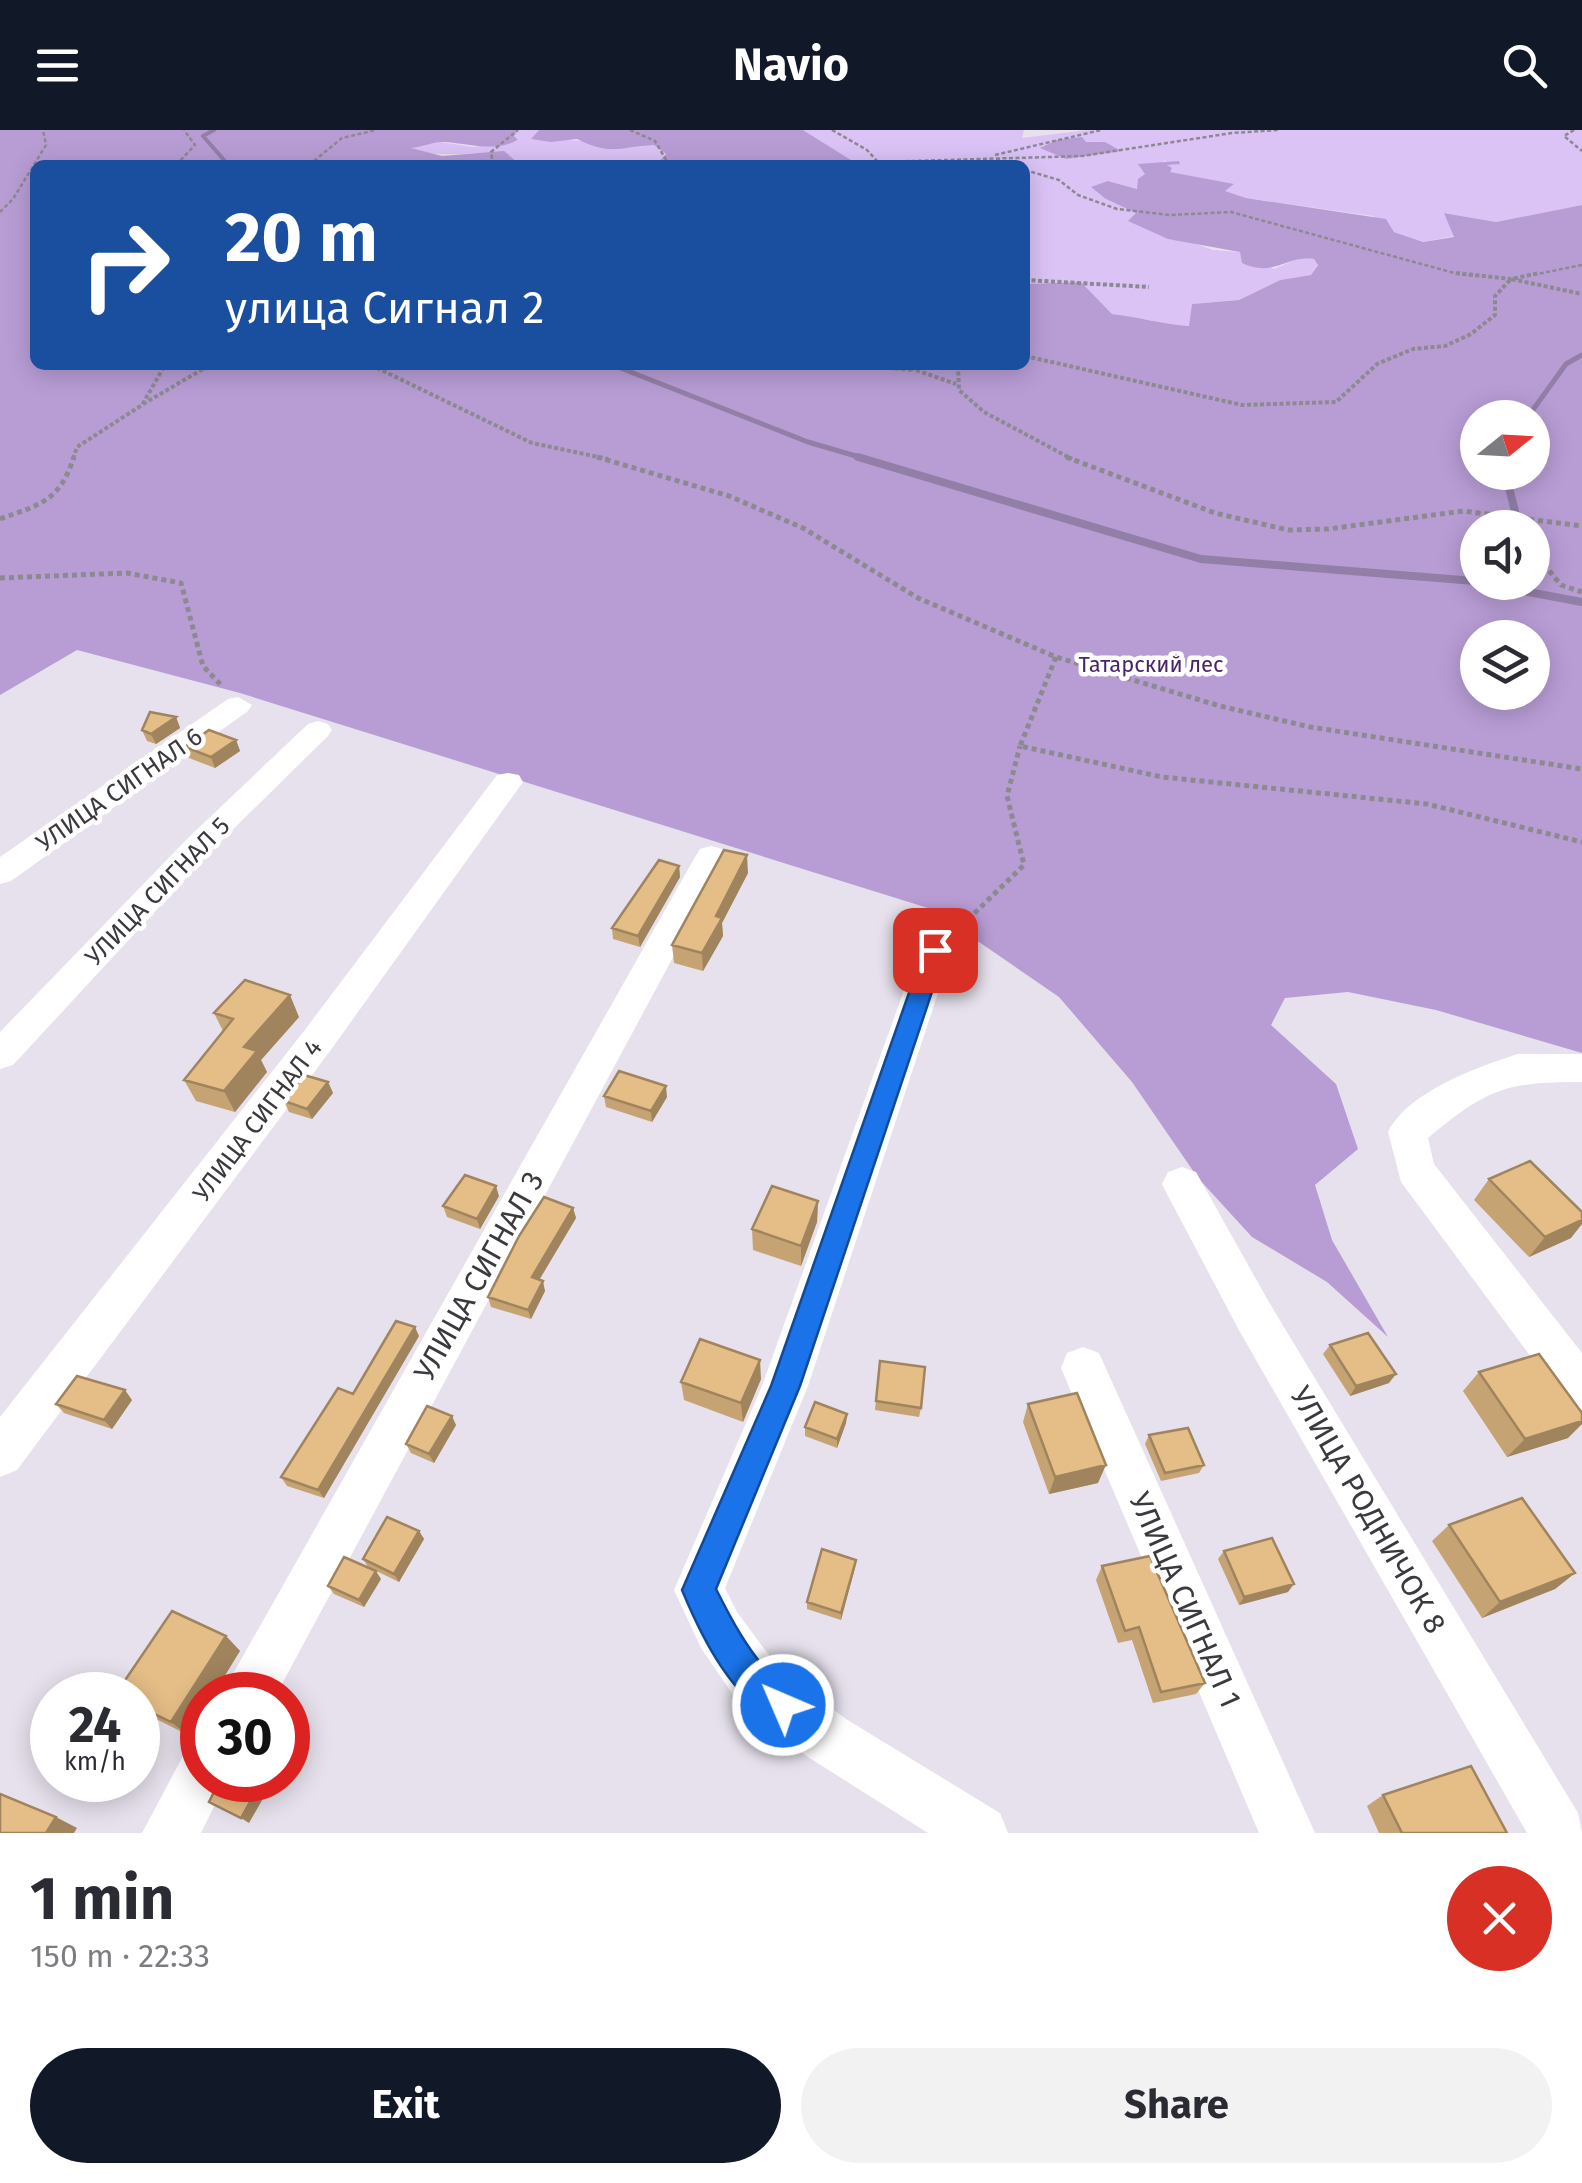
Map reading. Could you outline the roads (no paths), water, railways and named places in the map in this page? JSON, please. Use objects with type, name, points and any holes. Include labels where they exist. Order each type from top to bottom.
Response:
[{"type":"street","name":"УЛИЦА СИГНАЛ 6","points":[[0,873],[238,705]]},
{"type":"street","name":"УЛИЦА СИГНАЛ 5","points":[[0,1055],[200,844],[318,730]]},
{"type":"street","name":"УЛИЦА СИГНАЛ 4","points":[[0,1454],[317,1041],[508,782]]},
{"type":"street","name":"УЛИЦА СИГНАЛ 3","points":[[260,1672],[711,857]]},
{"type":"street","points":[[935,950],[785,1386],[699,1590],[718,1630],[761,1689],[827,1738],[980,1833]]},
{"type":"street","points":[[1582,1068],[1518,1068],[1455,1094],[1408,1132],[1416,1170],[1582,1389]]},
{"type":"street","name":"УЛИЦА РОДНИЧОК 8","points":[[1182,1184],[1255,1318],[1558,1833]]},
{"type":"street","name":"УЛИЦА СИГНАЛ 1","points":[[1083,1368],[1286,1833]]},
{"type":"street","points":[[170,1833],[187,1802]]},
{"type":"waterway","points":[[214,130],[203,136],[224,160]]},
{"type":"waterway","points":[[1540,400],[1566,364],[1582,355]]},
{"type":"waterway","points":[[626,370],[808,442],[866,459]]},
{"type":"waterway","points":[[858,457],[1201,559],[1460,580]]},
{"type":"waterway","points":[[1510,490],[1515,510]]},
{"type":"waterway","points":[[1550,596],[1582,602]]},
{"type":"park label","name":"Татарский лес","points":[[1151,664]]}]
